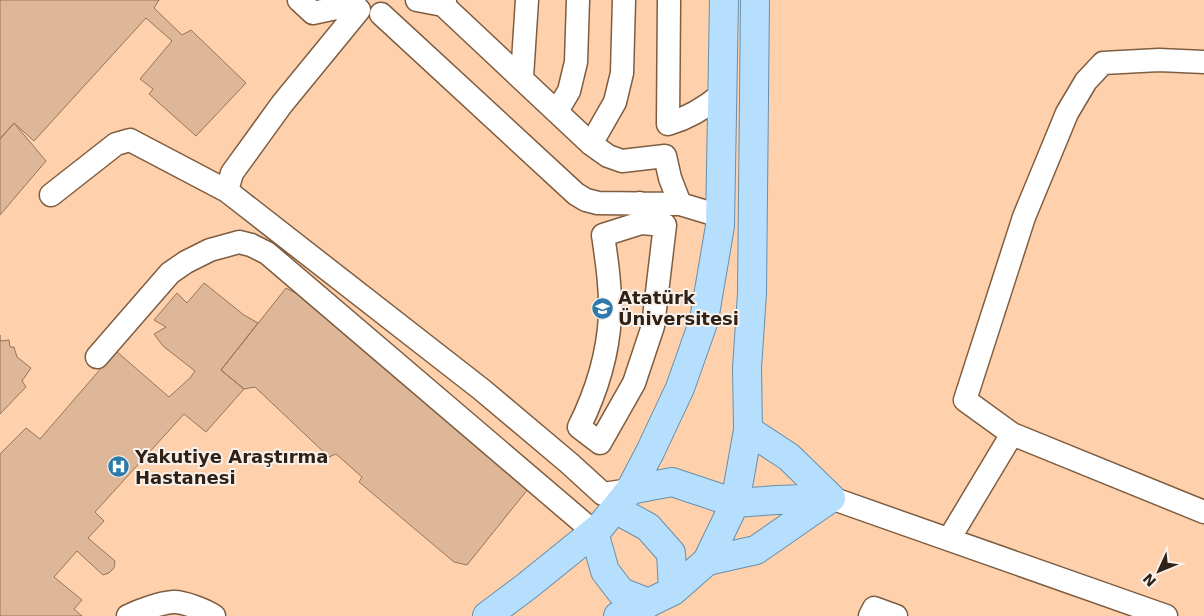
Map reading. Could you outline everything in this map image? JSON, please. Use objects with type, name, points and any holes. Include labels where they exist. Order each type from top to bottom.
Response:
[{"type":"main road","points":[[487,616],[600,527],[616,497],[650,452],[680,388],[704,320],[720,226],[724,0]]},
{"type":"main road","points":[[618,616],[673,591],[707,561],[734,503],[748,430],[747,368],[752,293],[755,0]]},
{"type":"main road","points":[[748,430],[789,457],[831,498]]},
{"type":"main road","points":[[616,497],[672,482],[734,503],[831,498]]},
{"type":"main road","points":[[616,497],[648,527],[671,553],[673,591]]},
{"type":"main road","points":[[707,561],[756,550],[831,498]]},
{"type":"main road","points":[[594,532],[604,571],[621,592],[648,603]]},
{"type":"street","points":[[300,0],[313,13],[368,6],[576,194],[586,200],[641,213],[665,225],[653,326],[634,383],[600,444],[579,427],[591,404],[609,331],[610,294],[603,235],[641,213],[680,204],[720,216]]},
{"type":"street","points":[[417,0],[444,2],[592,144],[608,156],[622,161],[665,156]]},
{"type":"street","points":[[522,78],[527,0]]},
{"type":"street","points":[[557,111],[568,91],[576,62],[578,0]]},
{"type":"street","points":[[592,144],[615,102],[622,73],[624,0]]},
{"type":"street","points":[[669,0],[668,124],[665,156],[670,178],[680,204]]},
{"type":"street","points":[[226,191],[232,173],[282,104],[368,6]]},
{"type":"street","points":[[1204,62],[1158,60],[1103,62],[1086,81],[1067,113],[1024,217],[965,400],[1012,434],[1204,512]]},
{"type":"street","points":[[668,124],[700,111],[722,94]]},
{"type":"street","points":[[51,195],[116,144],[130,140],[226,191],[481,389],[569,463],[616,497]]},
{"type":"street","points":[[97,357],[170,273],[186,262],[210,250],[239,242],[251,245],[267,253],[594,532]]},
{"type":"street","points":[[949,539],[1012,434]]},
{"type":"street","points":[[831,498],[1166,616]]},
{"type":"street","points":[[128,616],[141,610],[175,602],[207,611],[214,616]]},
{"type":"street","points":[[870,616],[874,608],[896,616]]},
{"type":"shaded area","name":"Atatürk Üniversitesi","points":[[0,0],[1204,0],[1204,616],[0,616]]},
{"type":"building","points":[[0,0],[159,0],[154,8],[182,35],[191,30],[246,83],[196,136],[149,94],[153,89],[140,79],[172,41],[146,18],[34,141],[14,123],[0,139]]},
{"type":"building","points":[[14,123],[46,161],[0,215],[0,139]]},
{"type":"building","points":[[204,283],[244,315],[258,323],[221,370],[244,389],[206,432],[184,414],[95,512],[104,521],[88,538],[115,561],[114,568],[109,573],[103,575],[77,551],[54,577],[82,600],[74,609],[82,616],[0,616],[0,454],[26,428],[40,439],[116,351],[169,397],[195,371],[163,346],[154,334],[166,327],[154,320],[177,293],[187,303]]},
{"type":"building","points":[[286,288],[305,298],[528,489],[467,565],[454,562],[359,482],[362,477],[336,454],[329,457],[255,387],[244,389],[221,370]]},
{"type":"building","points":[[9,340],[10,347],[14,347],[17,357],[31,368],[22,381],[26,387],[0,414],[0,341]]},
{"type":"place","name":"Atatürk Üniversitesi","points":[[602,308]]},
{"type":"place","name":"Yakutiye Araştırma Hastanesi","points":[[119,467]]}]
